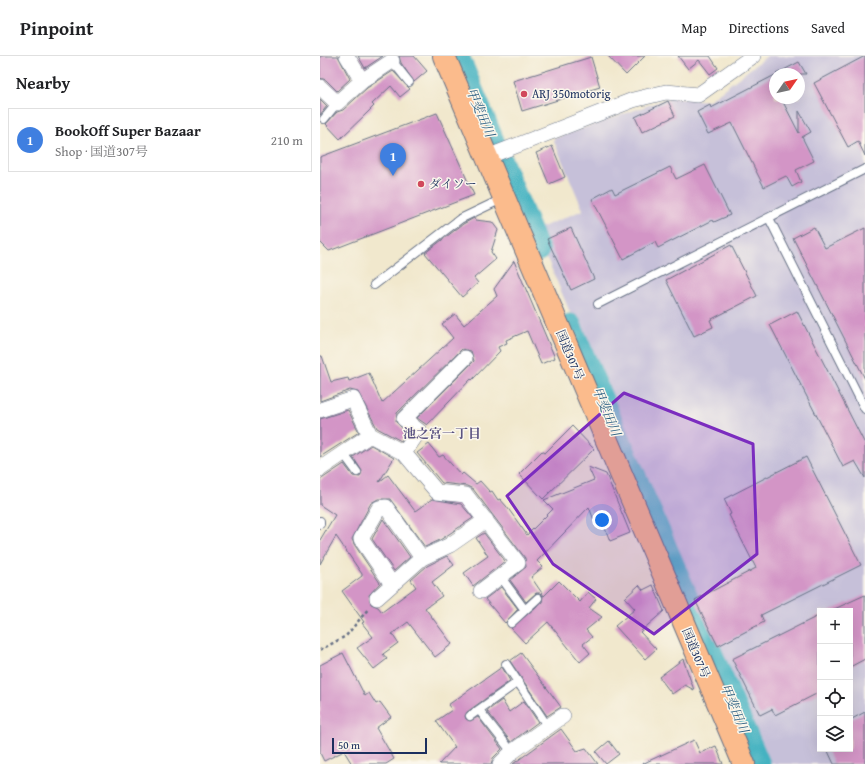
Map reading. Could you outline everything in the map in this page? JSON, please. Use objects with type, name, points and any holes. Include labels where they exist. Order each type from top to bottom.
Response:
[{"type":"highway","name":"国道307号","points":[[444,56],[744,764]]},
{"type":"street","points":[[347,56],[362,81]]},
{"type":"street","points":[[487,156],[633,100],[666,92],[698,95],[753,56]]},
{"type":"street","points":[[320,87],[337,103],[390,58]]},
{"type":"street","points":[[404,453],[419,431],[404,419],[466,358]]},
{"type":"street","points":[[320,410],[352,399],[370,436],[404,453],[436,492],[466,495],[518,564],[481,591]]},
{"type":"street","points":[[320,469],[370,436]]},
{"type":"street","points":[[392,584],[362,540],[379,508],[386,507],[422,558]]},
{"type":"street","points":[[377,598],[422,558],[450,545],[486,520]]},
{"type":"street","points":[[500,764],[512,752],[563,716]]},
{"type":"lane","points":[[390,58],[409,82]]},
{"type":"lane","points":[[324,120],[337,103]]},
{"type":"lane","points":[[598,304],[865,169]]},
{"type":"lane","points":[[374,285],[460,219],[504,198]]},
{"type":"lane","points":[[769,218],[865,409]]},
{"type":"lane","points":[[343,453],[357,472]]},
{"type":"lane","points":[[500,576],[526,610]]},
{"type":"lane","points":[[511,623],[538,598]]},
{"type":"lane","points":[[506,664],[548,727]]},
{"type":"lane","points":[[470,716],[518,682]]},
{"type":"lane","points":[[479,710],[512,752]]},
{"type":"path","points":[[320,650],[346,636],[377,598]]},
{"type":"highlighted area","points":[[624,393],[753,444],[757,554],[654,634],[553,564],[507,496]]},
{"type":"shaded area","points":[[767,56],[865,56],[865,764],[762,764],[535,230],[583,210],[553,139],[672,97],[708,101]]},
{"type":"building","points":[[320,56],[338,56],[350,79],[337,91],[326,80],[320,78]]},
{"type":"building","points":[[358,56],[383,56],[365,68]]},
{"type":"building","points":[[399,56],[414,56],[427,71],[414,82],[401,63]]},
{"type":"building","points":[[608,56],[645,56],[626,75]]},
{"type":"building","points":[[678,56],[710,56],[718,68],[710,74],[699,60],[688,69]]},
{"type":"building","points":[[865,56],[865,156],[858,141],[848,147],[814,83]]},
{"type":"building","points":[[591,57],[600,87],[522,111],[513,81]]},
{"type":"building","points":[[799,62],[802,68],[788,68]]},
{"type":"building","points":[[393,71],[410,89],[400,97],[391,86],[372,104],[374,106],[340,139],[326,124],[337,112],[343,110],[367,88]]},
{"type":"building","points":[[769,78],[769,104],[784,104],[799,133],[799,111],[811,132],[802,137],[814,161],[796,170],[801,182],[792,187],[786,176],[764,187],[732,123],[708,134],[697,112],[710,105],[711,108]]},
{"type":"building","points":[[320,99],[327,106],[320,115]]},
{"type":"building","points":[[668,101],[675,116],[642,132],[635,117]]},
{"type":"building","points":[[437,113],[474,195],[329,251],[320,242],[320,157]]},
{"type":"building","points":[[552,146],[565,177],[549,184],[536,153]]},
{"type":"building","points":[[705,165],[730,215],[714,222],[713,220],[658,248],[655,242],[623,259],[592,199],[612,188],[615,194],[670,167],[676,179]]},
{"type":"building","points":[[474,218],[475,220],[492,222],[498,230],[491,252],[496,259],[474,278],[478,283],[462,297],[425,253],[463,224]]},
{"type":"building","points":[[814,227],[825,248],[865,228],[865,379],[793,238]]},
{"type":"building","points":[[571,228],[594,279],[571,290],[547,239]]},
{"type":"building","points":[[731,245],[757,296],[710,320],[713,327],[694,336],[666,280]]},
{"type":"building","points":[[514,261],[555,358],[541,364],[527,331],[506,340],[507,343],[498,347],[500,351],[427,425],[417,418],[474,361],[471,351],[462,349],[397,413],[396,422],[407,433],[401,441],[377,428],[358,392],[350,390],[320,401],[320,356],[322,356],[331,382],[348,378],[349,381],[369,373],[382,403],[453,338],[442,324],[455,314],[464,325],[497,296],[494,289]]},
{"type":"building","points":[[797,311],[865,444],[865,478],[855,461],[843,467],[770,325]]},
{"type":"building","points":[[348,410],[359,432],[320,457],[320,419]]},
{"type":"building","points":[[572,426],[594,449],[543,499],[519,474],[542,451],[545,453]]},
{"type":"building","points":[[429,444],[439,457],[443,455],[461,475],[463,473],[476,484],[480,481],[490,492],[492,491],[498,500],[500,499],[507,507],[527,535],[553,509],[544,500],[594,480],[588,467],[606,474],[630,533],[610,541],[601,518],[594,520],[589,507],[537,561],[543,567],[531,577],[544,596],[559,581],[580,602],[588,592],[596,599],[589,608],[602,617],[586,630],[592,637],[583,644],[590,653],[580,662],[548,622],[525,643],[511,628],[542,602],[543,596],[540,593],[536,593],[526,602],[510,580],[526,567],[525,558],[473,489],[467,486],[442,483],[417,453]]},
{"type":"building","points":[[371,445],[394,458],[379,482],[388,475],[415,511],[432,499],[461,504],[473,518],[440,540],[425,547],[390,499],[378,499],[371,503],[352,539],[380,583],[369,595],[371,604],[378,607],[382,612],[416,587],[411,580],[427,566],[447,556],[454,565],[432,582],[442,596],[425,608],[452,644],[435,657],[408,622],[392,634],[398,643],[383,654],[387,659],[374,669],[357,648],[373,637],[362,623],[364,622],[342,591],[362,576],[362,574],[336,536],[320,564],[320,540],[335,515],[320,505],[320,480],[344,464],[353,476],[360,477],[362,471],[353,457]]},
{"type":"building","points":[[806,457],[861,565],[761,615],[764,622],[718,646],[695,600],[756,568],[729,515],[731,514],[724,499]]},
{"type":"building","points":[[383,519],[410,557],[394,571],[372,539]]},
{"type":"building","points":[[484,533],[505,561],[473,586],[464,573],[488,556],[476,538]]},
{"type":"building","points":[[639,585],[643,590],[653,585],[664,611],[640,632],[656,649],[645,659],[615,626],[635,609],[625,598]]},
{"type":"building","points":[[501,587],[518,609],[505,623],[485,599]]},
{"type":"building","points":[[865,595],[865,659],[853,665],[853,608],[837,608]]},
{"type":"building","points":[[817,616],[817,694],[775,715],[772,709],[760,715],[732,659]]},
{"type":"building","points":[[343,653],[365,696],[369,693],[376,704],[380,702],[391,717],[376,728],[394,759],[386,764],[352,764],[344,751],[324,761],[320,753],[320,665]]},
{"type":"building","points":[[521,653],[561,707],[547,716],[510,661]]},
{"type":"building","points":[[683,659],[694,690],[685,685],[672,694],[659,677]]},
{"type":"building","points":[[502,667],[510,681],[467,712],[465,716],[466,719],[470,721],[478,717],[502,749],[493,758],[491,764],[439,764],[455,747],[436,721],[452,710],[448,705]]},
{"type":"building","points":[[502,700],[509,712],[524,701],[538,722],[511,742],[487,711]]},
{"type":"building","points":[[865,712],[865,764],[834,764],[828,752],[853,752],[853,718]]},
{"type":"building","points":[[561,729],[577,751],[586,748],[598,764],[513,764]]},
{"type":"building","points":[[694,740],[700,753],[716,746],[723,764],[642,764]]},
{"type":"building","points":[[609,741],[619,754],[606,764],[596,752]]},
{"type":"waterway","name":"甲斐田川","points":[[458,56],[538,250]]},
{"type":"waterway","name":"甲斐田川","points":[[570,325],[759,764]]},
{"type":"place","name":"ARJ 350motorig","points":[[524,94]]},
{"type":"place","name":"BookOff Super Bazaar","points":[[393,176]]},
{"type":"place","name":"ダイソー","points":[[421,184]]},
{"type":"district","name":"池之宮一丁目","points":[[442,433]]}]
